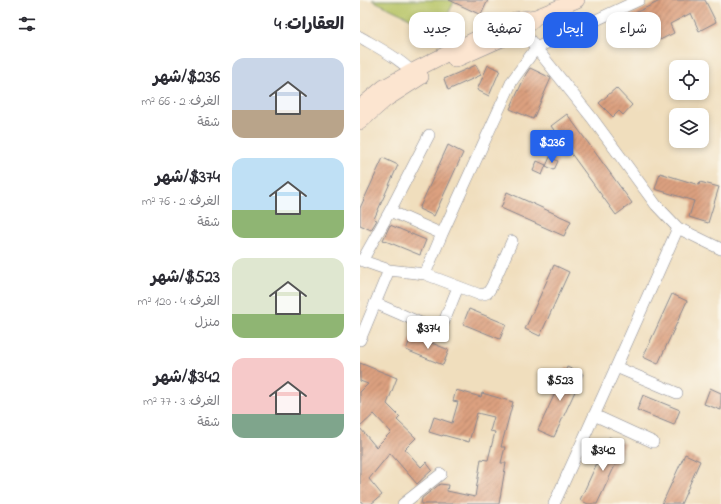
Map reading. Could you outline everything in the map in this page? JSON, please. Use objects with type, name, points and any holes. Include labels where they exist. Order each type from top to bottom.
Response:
[{"type":"main road","points":[[535,17],[577,0]]},
{"type":"main road","points":[[360,122],[415,75],[473,41]]},
{"type":"main road","points":[[360,107],[384,87],[409,73],[415,75]]},
{"type":"street","points":[[425,274],[512,81],[536,48],[639,0]]},
{"type":"street","points":[[360,37],[400,61],[415,75]]},
{"type":"street","points":[[536,48],[592,118],[656,205],[678,228],[721,249]]},
{"type":"street","points":[[429,135],[390,211],[361,261],[389,270],[425,274],[484,295],[488,293],[492,286],[512,241]]},
{"type":"street","points":[[390,211],[442,234]]},
{"type":"street","points":[[554,504],[678,228]]},
{"type":"street","points":[[360,340],[389,270]]},
{"type":"street","points":[[376,303],[430,327],[437,328],[443,324],[458,287]]},
{"type":"street","points":[[616,367],[677,393]]},
{"type":"street","points":[[594,415],[653,442]]},
{"type":"street","points":[[404,504],[441,474]]},
{"type":"green space","points":[[372,0],[455,0],[449,12],[409,12],[409,18]]},
{"type":"building","points":[[449,0],[488,0],[482,12],[475,12]]},
{"type":"building","points":[[662,0],[705,0],[716,22],[699,31],[691,13],[670,24],[674,33],[661,40],[661,12],[637,12]]},
{"type":"building","points":[[476,65],[481,75],[448,90],[444,79]]},
{"type":"building","points":[[488,65],[500,70],[489,96],[477,90]]},
{"type":"building","points":[[530,68],[551,78],[533,119],[510,109]]},
{"type":"building","points":[[616,88],[632,105],[623,115],[619,111],[613,117],[599,103]]},
{"type":"building","points":[[567,114],[632,203],[616,215],[551,126]]},
{"type":"building","points":[[448,145],[463,153],[434,216],[419,209]]},
{"type":"building","points":[[550,157],[558,161],[554,170],[546,166]]},
{"type":"building","points":[[383,158],[398,165],[374,219],[377,220],[371,230],[360,225],[360,208]]},
{"type":"building","points":[[537,161],[546,165],[542,175],[533,171]]},
{"type":"building","points":[[660,173],[699,185],[700,182],[719,187],[708,223],[689,217],[694,201],[655,189]]},
{"type":"building","points":[[507,192],[571,221],[564,236],[501,208]]},
{"type":"building","points":[[390,225],[426,240],[420,255],[383,240]]},
{"type":"building","points":[[554,265],[569,272],[540,336],[525,329]]},
{"type":"building","points":[[672,294],[687,301],[658,364],[643,357]]},
{"type":"building","points":[[469,309],[506,324],[500,339],[463,324]]},
{"type":"building","points":[[412,335],[449,350],[443,365],[406,350]]},
{"type":"building","points":[[360,363],[397,378],[387,404],[400,417],[397,420],[416,438],[405,449],[421,467],[426,462],[432,470],[417,484],[390,453],[369,479],[382,495],[371,504],[363,504],[360,500],[360,428],[376,447],[391,432],[374,414],[360,427],[360,392],[368,384],[360,381]]},
{"type":"building","points":[[567,367],[583,374],[554,437],[538,430]]},
{"type":"building","points":[[710,388],[721,393],[721,410],[704,404]]},
{"type":"building","points":[[456,390],[481,397],[482,393],[513,402],[501,447],[505,447],[501,463],[506,463],[499,504],[421,504],[422,498],[440,484],[448,485],[447,491],[475,497],[481,459],[488,460],[495,432],[490,431],[494,417],[477,413],[469,442],[429,432],[434,417],[452,423],[458,402],[453,401]]},
{"type":"building","points":[[643,395],[680,410],[674,425],[637,410]]},
{"type":"building","points":[[609,437],[625,444],[597,504],[588,504],[580,500]]},
{"type":"building","points":[[685,454],[700,461],[681,504],[662,504]]}]
